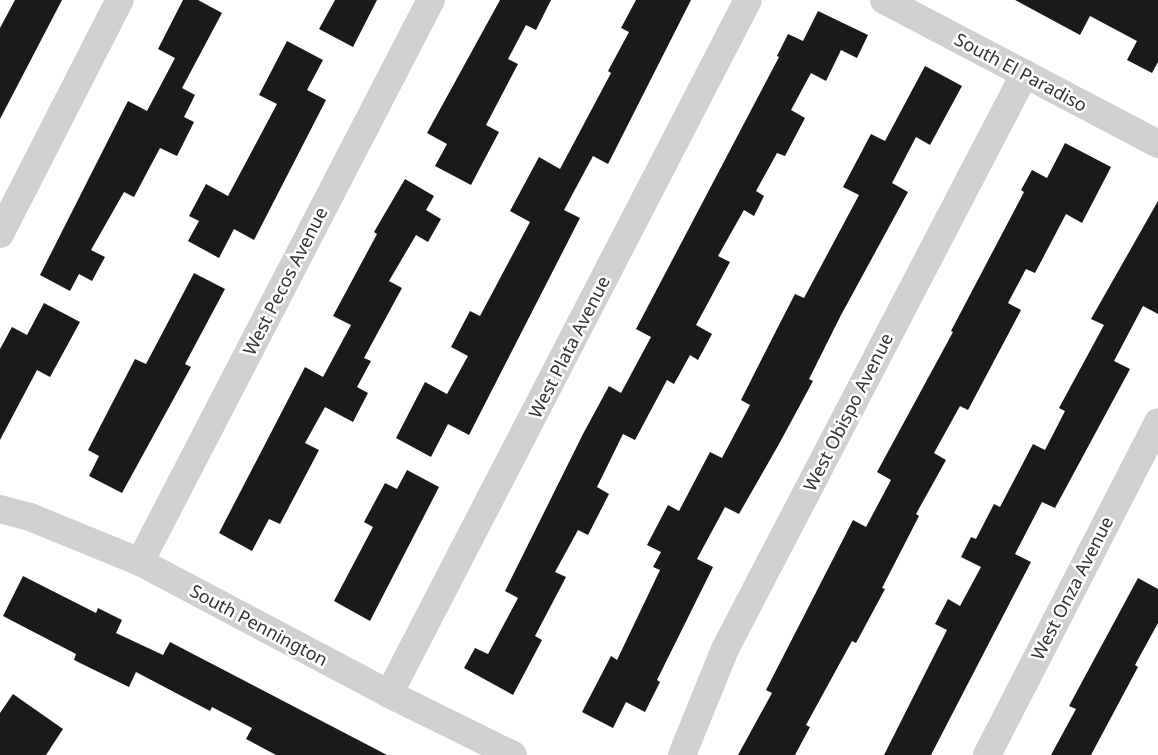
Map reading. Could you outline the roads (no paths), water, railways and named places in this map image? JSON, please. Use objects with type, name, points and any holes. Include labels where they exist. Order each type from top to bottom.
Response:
[{"type":"street","points":[[0,234],[120,0]]},
{"type":"street","name":"West Pecos Avenue","points":[[140,562],[431,0]]},
{"type":"street","name":"West Plata Avenue","points":[[389,694],[748,0]]},
{"type":"street","name":"South El Paradiso","points":[[884,0],[1158,144]]},
{"type":"street","name":"West Obispo Avenue","points":[[682,755],[725,648],[1025,73]]},
{"type":"street","name":"West Onza Avenue","points":[[987,755],[1158,422]]},
{"type":"street","name":"South Pennington","points":[[0,509],[30,517],[140,562],[389,694],[513,755]]}]
